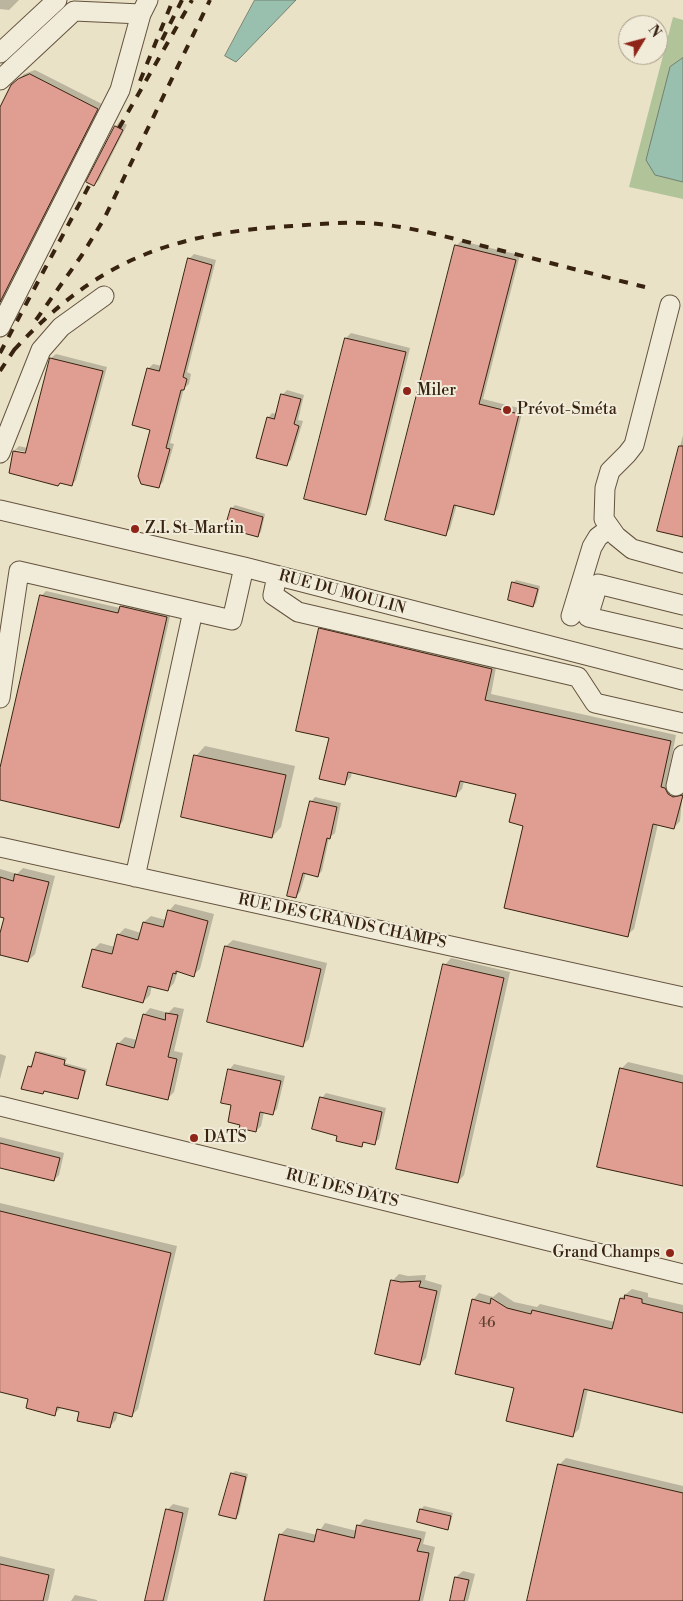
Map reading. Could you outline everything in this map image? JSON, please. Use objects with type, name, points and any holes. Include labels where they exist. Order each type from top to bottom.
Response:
[{"type":"street","points":[[0,53],[57,0]]},
{"type":"street","points":[[0,80],[74,10],[145,7],[120,90],[0,327]]},
{"type":"street","points":[[0,453],[41,350],[61,327],[104,296]]},
{"type":"street","points":[[670,305],[634,444],[610,471],[604,488],[604,519],[616,536],[632,549],[683,563]]},
{"type":"street","name":"RUE DU MOULIN","points":[[0,510],[244,567],[683,680]]},
{"type":"street","points":[[571,616],[592,547],[598,537],[610,528]]},
{"type":"street","points":[[0,698],[19,571],[232,620],[244,567]]},
{"type":"street","points":[[277,576],[272,595],[298,612],[578,677],[595,703],[683,723]]},
{"type":"street","points":[[683,605],[598,584],[588,618],[683,639]]},
{"type":"street","points":[[135,877],[193,611]]},
{"type":"street","points":[[676,786],[683,755]]},
{"type":"street","name":"RUE DES GRANDS CHAMPS","points":[[0,848],[683,997]]},
{"type":"street","name":"RUE DES DATS","points":[[0,1106],[683,1274]]},
{"type":"shaded area","points":[[255,0],[296,0],[236,62],[225,56]]},
{"type":"shaded area","points":[[673,17],[683,20],[683,199],[629,187],[661,65],[668,65],[668,36]]},
{"type":"shaded area","points":[[683,58],[683,182],[655,175],[646,160],[670,67]]},
{"type":"building","points":[[30,74],[98,109],[0,302],[0,107],[11,85],[18,79]]},
{"type":"building","points":[[115,126],[123,130],[94,186],[86,182]]},
{"type":"building","points":[[455,245],[516,260],[479,404],[519,414],[494,515],[454,505],[446,536],[385,520]]},
{"type":"building","points":[[188,258],[212,265],[183,377],[187,379],[184,390],[181,390],[166,448],[170,449],[159,488],[141,484],[138,476],[150,430],[132,425],[147,368],[159,371]]},
{"type":"building","points":[[345,338],[406,352],[366,515],[304,499]]},
{"type":"building","points":[[50,358],[103,371],[72,486],[60,483],[58,486],[9,473],[13,451],[25,453]]},
{"type":"building","points":[[281,394],[301,399],[294,424],[299,426],[287,466],[256,458],[267,417],[274,419]]},
{"type":"building","points":[[679,446],[683,446],[683,537],[657,531]]},
{"type":"building","points":[[231,508],[263,517],[258,537],[225,528]]},
{"type":"building","points":[[512,582],[538,589],[533,607],[508,600]]},
{"type":"building","points":[[40,595],[118,613],[120,606],[167,617],[119,828],[0,800],[0,768]]},
{"type":"building","points":[[319,628],[492,669],[485,700],[671,741],[661,787],[665,788],[668,794],[673,797],[683,795],[674,829],[653,824],[628,937],[504,908],[523,826],[509,822],[516,794],[460,781],[456,797],[348,772],[345,785],[319,779],[329,738],[296,731]]},
{"type":"building","points":[[194,755],[286,775],[272,838],[181,817]]},
{"type":"building","points":[[310,801],[337,807],[330,839],[327,838],[318,877],[303,873],[296,898],[287,896]]},
{"type":"building","points":[[15,874],[49,882],[28,962],[0,955],[0,933],[4,918],[0,917],[0,877],[13,881]]},
{"type":"building","points":[[168,910],[208,921],[194,977],[176,971],[176,974],[173,973],[168,991],[148,986],[143,1003],[82,987],[92,949],[112,954],[117,934],[138,940],[143,922],[163,927]]},
{"type":"building","points":[[225,946],[321,969],[303,1047],[207,1022]]},
{"type":"building","points":[[443,964],[504,978],[458,1183],[396,1169]]},
{"type":"building","points":[[166,1013],[178,1015],[168,1057],[177,1059],[168,1100],[106,1085],[117,1043],[134,1048],[143,1014],[165,1020]]},
{"type":"building","points":[[36,1052],[65,1060],[64,1065],[85,1071],[78,1099],[44,1091],[43,1094],[21,1089],[28,1066],[31,1067]]},
{"type":"building","points":[[620,1068],[683,1083],[683,1186],[597,1167]]},
{"type":"building","points":[[228,1069],[281,1081],[273,1115],[260,1112],[256,1132],[239,1128],[240,1125],[228,1122],[231,1105],[221,1103]]},
{"type":"building","points":[[320,1097],[382,1112],[375,1145],[363,1142],[362,1147],[336,1141],[337,1136],[312,1129]]},
{"type":"building","points":[[0,1143],[60,1158],[54,1181],[0,1168]]},
{"type":"building","points":[[0,1211],[171,1253],[132,1417],[114,1412],[110,1428],[77,1421],[79,1412],[57,1407],[55,1416],[26,1408],[28,1399],[0,1392]]},
{"type":"building","points":[[391,1280],[401,1282],[421,1281],[419,1287],[437,1291],[420,1365],[375,1354]]},
{"type":"building","points":[[625,1295],[642,1299],[642,1303],[683,1313],[683,1413],[584,1389],[573,1437],[506,1421],[514,1388],[455,1374],[472,1299],[490,1304],[491,1298],[507,1308],[531,1314],[532,1310],[612,1329],[620,1298],[624,1299]]},
{"type":"building","points":[[558,1464],[683,1493],[683,1601],[527,1601]]},
{"type":"building","points":[[231,1473],[246,1477],[236,1519],[219,1515]]},
{"type":"building","points":[[166,1509],[183,1513],[175,1550],[163,1601],[145,1601]]},
{"type":"building","points":[[420,1509],[451,1516],[448,1530],[417,1522]]},
{"type":"building","points":[[357,1525],[421,1539],[417,1551],[429,1553],[419,1601],[264,1601],[279,1534],[314,1542],[317,1529],[354,1538]]},
{"type":"building","points":[[0,1564],[49,1575],[43,1601],[0,1601]]},
{"type":"building","points":[[455,1577],[469,1580],[464,1601],[450,1601]]},
{"type":"railway","points":[[140,81],[173,0]]},
{"type":"railway","points":[[162,40],[182,0]]},
{"type":"railway","points":[[119,128],[192,0]]},
{"type":"railway","points":[[36,320],[82,255],[104,219],[210,0]]},
{"type":"railway","points":[[0,353],[90,184]]},
{"type":"railway","points":[[14,350],[45,319],[76,294],[107,273],[139,257],[173,245],[210,236],[249,230],[347,223],[393,226],[447,237],[645,287]]},
{"type":"railway","points":[[0,371],[18,344]]},
{"type":"place","name":"Miler","points":[[407,391]]},
{"type":"place","name":"Prévot-Sméta","points":[[507,410]]},
{"type":"place","name":"Z.I. St-Martin","points":[[135,529]]},
{"type":"place","name":"DATS","points":[[194,1138]]},
{"type":"place","name":"Grand Champs","points":[[670,1253]]}]
